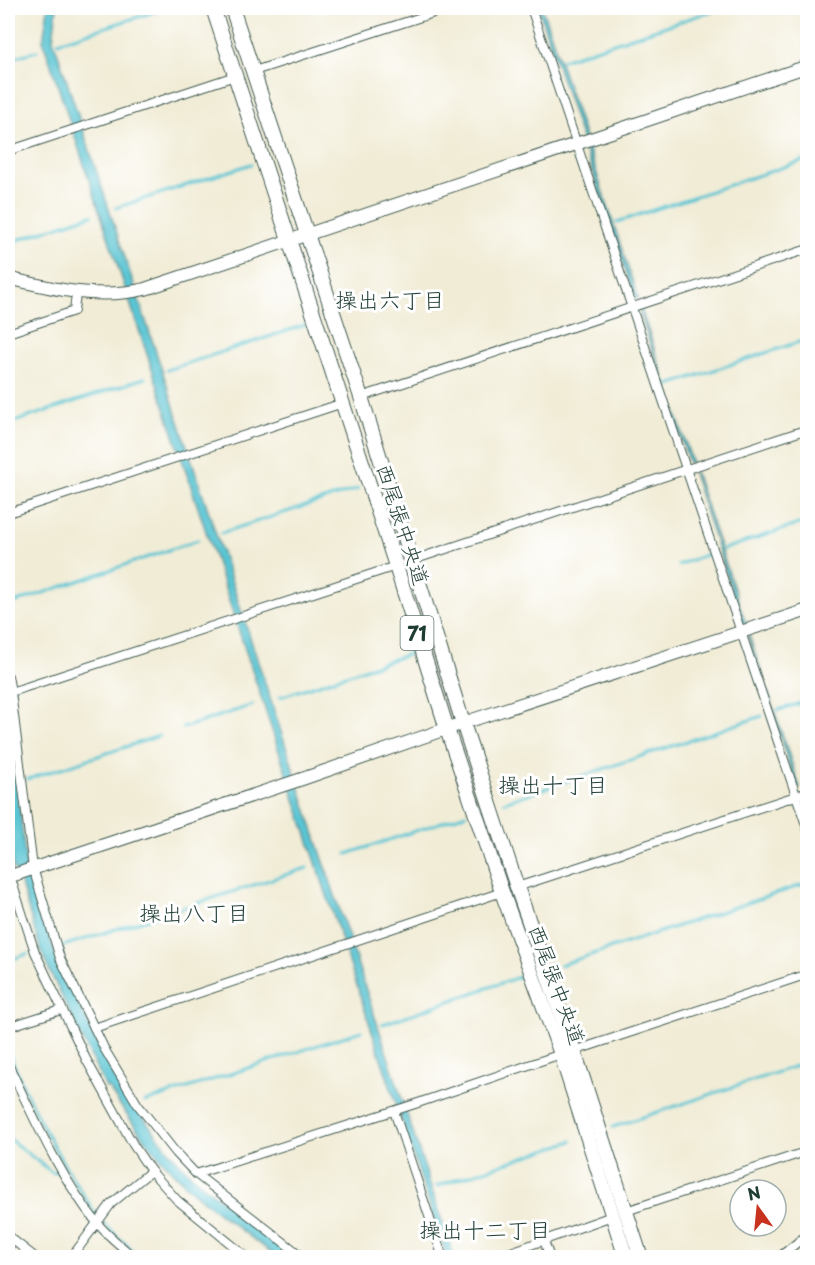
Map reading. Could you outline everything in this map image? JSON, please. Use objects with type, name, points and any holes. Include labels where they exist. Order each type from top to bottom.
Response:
[{"type":"main road","name":"西尾張中央道","points":[[213,8],[502,892],[567,1053]]},
{"type":"main road","name":"西尾張中央道","points":[[232,8],[361,397],[619,1213],[640,1257]]},
{"type":"main road","name":"西尾張中央道","points":[[619,1213],[626,1257]]},
{"type":"street","points":[[254,71],[448,8]]},
{"type":"street","points":[[531,8],[807,831]]},
{"type":"street","points":[[8,278],[76,294],[124,294],[144,289],[807,66]]},
{"type":"street","points":[[8,151],[235,76]]},
{"type":"street","points":[[361,397],[807,249]]},
{"type":"street","points":[[8,333],[74,311],[76,294]]},
{"type":"street","points":[[8,513],[343,403]]},
{"type":"street","points":[[413,560],[807,429]]},
{"type":"street","points":[[11,692],[396,566]]},
{"type":"street","points":[[11,875],[807,610]]},
{"type":"street","points":[[8,676],[32,868],[60,958],[94,1028],[138,1105],[171,1147],[196,1174],[304,1257]]},
{"type":"street","points":[[517,887],[807,792]]},
{"type":"street","points":[[8,857],[11,875],[35,952],[61,1010],[123,1127],[151,1171],[177,1200],[248,1257]]},
{"type":"street","points":[[94,1028],[502,892]]},
{"type":"street","points":[[196,1174],[807,974]]},
{"type":"street","points":[[8,1027],[61,1010]]},
{"type":"street","points":[[8,1065],[47,1145],[98,1224],[135,1257]]},
{"type":"street","points":[[394,1110],[443,1257]]},
{"type":"street","points":[[494,1257],[807,1151]]},
{"type":"street","points":[[71,1257],[111,1204],[151,1171]]},
{"type":"street","points":[[778,1257],[807,1234]]},
{"type":"street","points":[[8,1236],[36,1257]]},
{"type":"street","points":[[544,1241],[550,1257]]},
{"type":"water","points":[[48,8],[57,8],[53,39],[454,1257],[447,1257],[43,41]]},
{"type":"water","points":[[538,8],[542,8],[638,298],[635,299]]},
{"type":"water","points":[[641,309],[692,462],[689,463],[639,310]]},
{"type":"water","points":[[695,472],[746,624],[743,625],[693,473]]},
{"type":"water","points":[[747,635],[749,635],[800,788],[797,789]]},
{"type":"water","points":[[8,701],[27,874],[30,876],[58,963],[115,1078],[174,1157],[196,1180],[294,1257],[277,1257],[197,1195],[154,1151],[108,1087],[106,1088],[47,966],[19,878],[13,867],[8,812]]},
{"type":"waterway","points":[[58,42],[167,8]]},
{"type":"waterway","points":[[562,60],[721,8]]},
{"type":"waterway","points":[[8,59],[37,51]]},
{"type":"waterway","points":[[617,222],[808,159]]},
{"type":"waterway","points":[[116,208],[251,164]]},
{"type":"waterway","points":[[8,243],[92,215]]},
{"type":"waterway","points":[[167,370],[305,325]]},
{"type":"waterway","points":[[669,385],[808,339]]},
{"type":"waterway","points":[[8,424],[145,378]]},
{"type":"waterway","points":[[221,533],[358,489]]},
{"type":"waterway","points":[[724,549],[808,521]]},
{"type":"waterway","points":[[8,605],[198,540]]},
{"type":"waterway","points":[[678,565],[708,554]]},
{"type":"waterway","points":[[280,697],[412,653]]},
{"type":"waterway","points":[[778,710],[808,701]]},
{"type":"waterway","points":[[183,728],[253,705]]},
{"type":"waterway","points":[[504,802],[762,716]]},
{"type":"waterway","points":[[28,779],[159,736]]},
{"type":"waterway","points":[[347,854],[466,814]]},
{"type":"waterway","points":[[63,946],[307,868]]},
{"type":"waterway","points":[[560,965],[808,883]]},
{"type":"waterway","points":[[8,961],[27,954]]},
{"type":"waterway","points":[[383,1024],[519,977]]},
{"type":"waterway","points":[[145,1102],[361,1031]]},
{"type":"waterway","points":[[8,1050],[48,1136],[98,1217]]},
{"type":"waterway","points":[[613,1127],[808,1062]]},
{"type":"waterway","points":[[8,1138],[53,1173],[57,1172]]},
{"type":"waterway","points":[[437,1186],[572,1141]]},
{"type":"waterway","points":[[103,1223],[141,1258]]},
{"type":"waterway","points":[[761,1258],[769,1254]]},
{"type":"district","name":"操出六丁目","points":[[390,298]]},
{"type":"district","name":"操出十丁目","points":[[553,783]]},
{"type":"district","name":"操出八丁目","points":[[194,911]]},
{"type":"district","name":"操出十二丁目","points":[[485,1228]]}]
